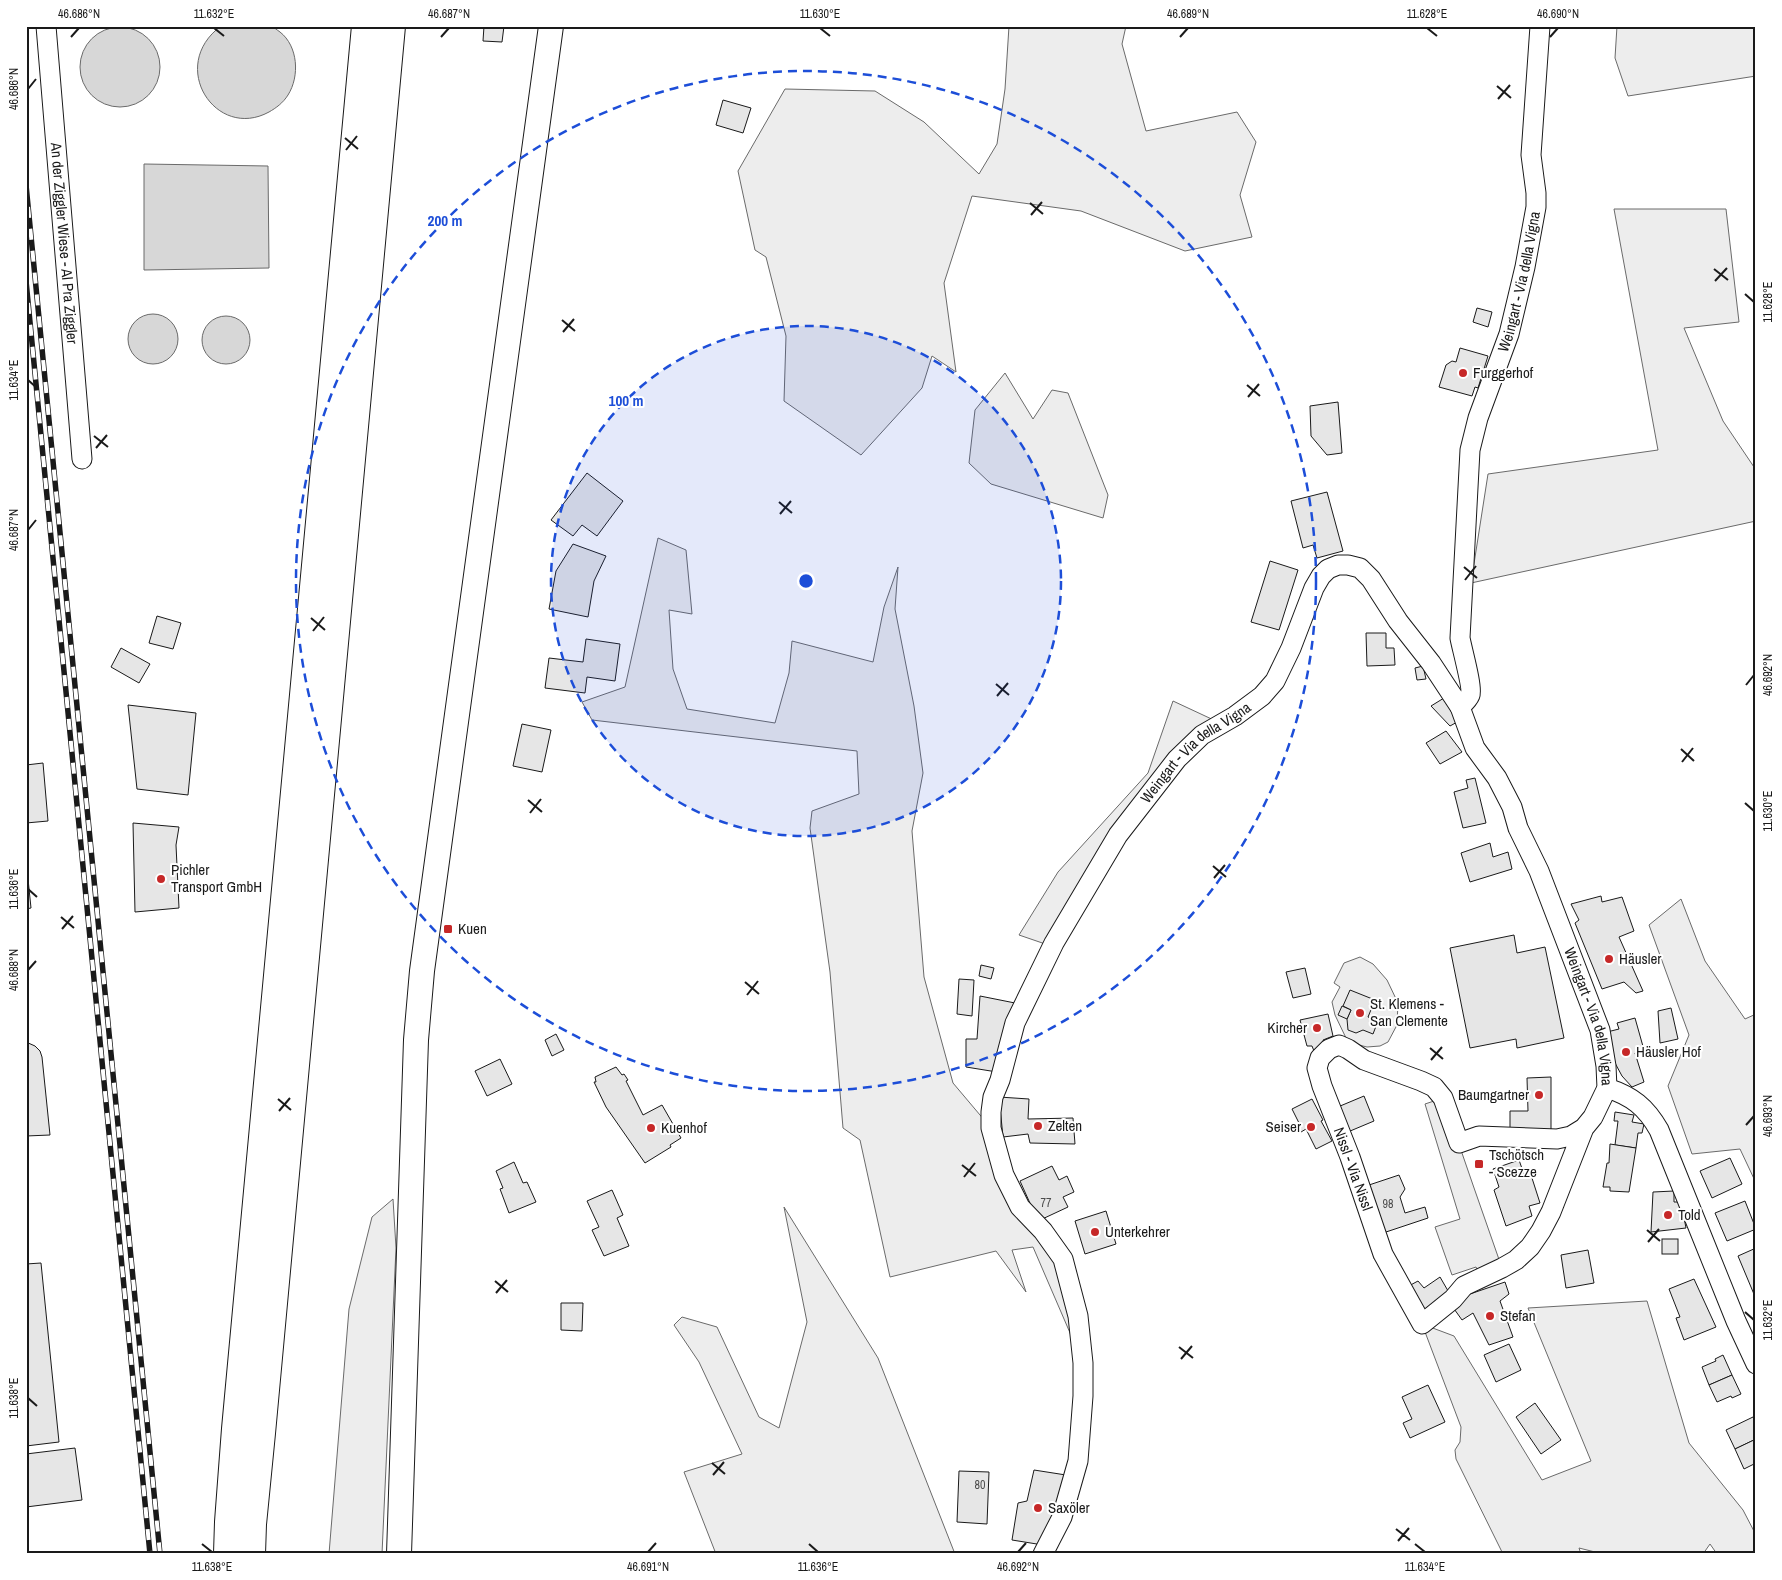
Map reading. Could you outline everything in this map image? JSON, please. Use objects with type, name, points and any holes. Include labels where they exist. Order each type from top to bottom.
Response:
[{"type":"highway","points":[[228,1554],[236,1429],[366,26]]},
{"type":"highway","points":[[251,1554],[391,26]]},
{"type":"main road","points":[[398,1554],[411,1160],[416,1040],[421,981],[551,26]]},
{"type":"street","name":"An der Ziggler Wiese - Al Pra Ziggler","points":[[46,26],[82,459]]},
{"type":"street","name":"Weingart - Via della Vigna","points":[[1460,707],[1468,700],[1471,688],[1460,638],[1470,450],[1478,418],[1509,334],[1525,267],[1536,207],[1531,154],[1540,26]]},
{"type":"street","name":"Weingart - Via della Vigna","points":[[1043,1554],[1062,1517],[1078,1461],[1083,1396],[1083,1362],[1078,1316],[1062,1259],[1043,1231],[1020,1207],[1004,1175],[991,1128],[993,1097],[1000,1080],[1015,1023],[1054,943],[1118,834],[1177,759],[1202,735],[1235,716],[1262,696],[1275,681],[1292,648],[1314,588],[1328,569],[1338,565],[1360,568],[1371,579],[1398,621],[1431,663],[1460,707],[1475,748],[1497,778],[1512,807],[1518,828],[1543,880],[1600,1030],[1606,1066],[1607,1088],[1622,1093],[1636,1102],[1650,1114],[1659,1130],[1732,1312],[1756,1364]]},
{"type":"street","name":"Nissl - Via Nissl","points":[[1584,1128],[1571,1136],[1557,1139],[1479,1136],[1459,1143],[1443,1098],[1434,1088],[1421,1081],[1364,1060],[1339,1045],[1329,1049],[1320,1058],[1317,1068],[1322,1086],[1350,1157],[1382,1254],[1422,1324],[1453,1300],[1464,1286],[1516,1260],[1530,1247],[1551,1212],[1584,1128],[1593,1117],[1607,1088]]},
{"type":"shaded area","points":[[221,26],[270,26],[280,32],[291,45],[295,62],[292,87],[284,100],[269,112],[250,118],[232,116],[216,108],[205,95],[198,78],[198,60],[205,42]]},
{"type":"shaded area","points":[[1009,26],[1126,26],[1122,44],[1146,131],[1237,112],[1256,142],[1240,195],[1252,237],[1185,251],[1081,211],[972,196],[944,283],[956,372],[932,356],[922,388],[861,455],[784,401],[786,336],[766,257],[755,250],[738,171],[785,89],[875,91],[924,122],[979,174],[997,144],[1005,89]]},
{"type":"shaded area","points":[[1617,26],[1756,26],[1756,76],[1628,96],[1615,58]]},
{"type":"shaded area","points":[[120,27],[135,30],[148,39],[157,52],[160,67],[157,82],[148,95],[135,104],[120,107],[105,104],[92,95],[83,82],[80,67],[83,52],[92,39],[105,30]]},
{"type":"shaded area","points":[[144,164],[268,166],[269,268],[144,270]]},
{"type":"shaded area","points":[[1614,209],[1726,209],[1739,322],[1684,328],[1723,421],[1756,470],[1756,521],[1471,583],[1488,474],[1658,450]]},
{"type":"shaded area","points":[[158,314],[171,321],[177,329],[177,349],[171,357],[163,363],[148,364],[135,357],[129,349],[128,334],[135,321],[143,315]]},
{"type":"shaded area","points":[[221,316],[231,316],[243,323],[250,335],[250,345],[243,357],[231,364],[221,364],[213,360],[206,353],[202,345],[202,335],[206,327],[213,320]]},
{"type":"shaded area","points":[[1005,373],[1033,419],[1052,390],[1068,393],[1108,495],[1103,518],[991,484],[969,463],[975,410]]},
{"type":"shaded area","points":[[658,538],[686,550],[692,614],[669,610],[673,669],[687,709],[775,723],[789,673],[792,641],[873,662],[884,607],[898,567],[895,609],[914,706],[923,773],[912,831],[924,977],[953,1083],[991,1128],[1004,1175],[1063,1259],[1083,1363],[1033,1247],[1012,1250],[1026,1292],[996,1251],[890,1277],[860,1140],[843,1128],[830,972],[810,828],[812,811],[859,794],[857,751],[592,720],[582,702],[625,687]]},
{"type":"shaded area","points":[[1173,701],[1218,722],[1128,827],[1057,948],[1019,935],[1058,872],[1148,773]]},
{"type":"shaded area","points":[[1681,899],[1705,961],[1745,1019],[1756,1014],[1756,1183],[1740,1149],[1692,1154],[1668,1086],[1689,1035],[1649,925]]},
{"type":"shaded area","points":[[1360,957],[1373,964],[1387,980],[1398,1003],[1397,1025],[1388,1042],[1380,1046],[1367,1047],[1355,1044],[1346,1038],[1335,1015],[1332,1002],[1340,987],[1334,983],[1344,963]]},
{"type":"shaded area","points":[[1443,1098],[1502,1268],[1479,1274],[1476,1267],[1452,1275],[1435,1227],[1460,1219],[1425,1104]]},
{"type":"shaded area","points":[[393,1199],[396,1248],[382,1554],[329,1554],[349,1309],[372,1217]]},
{"type":"shaded area","points":[[784,1207],[878,1358],[955,1554],[716,1554],[684,1472],[742,1454],[699,1362],[674,1325],[682,1317],[717,1327],[759,1417],[779,1428],[807,1322]]},
{"type":"shaded area","points":[[1647,1301],[1689,1443],[1743,1510],[1756,1535],[1756,1554],[1717,1554],[1710,1544],[1703,1554],[1603,1554],[1579,1548],[1581,1554],[1503,1554],[1456,1459],[1455,1450],[1460,1442],[1461,1427],[1422,1324],[1454,1336],[1542,1480],[1591,1461],[1528,1308]]},
{"type":"building","points":[[484,26],[504,26],[502,42],[483,41]]},
{"type":"building","points":[[723,100],[751,108],[743,133],[716,125]]},
{"type":"building","points":[[1477,308],[1492,312],[1488,327],[1473,322]]},
{"type":"building","points":[[1460,348],[1488,356],[1478,388],[1475,387],[1472,396],[1439,387],[1446,365],[1452,361],[1456,362]]},
{"type":"building","points":[[1338,402],[1342,453],[1327,455],[1311,436],[1310,406]]},
{"type":"building","points":[[587,473],[623,501],[597,536],[582,525],[573,536],[551,520]]},
{"type":"building","points":[[1327,492],[1343,551],[1317,558],[1313,545],[1303,548],[1291,501]]},
{"type":"building","points":[[573,544],[606,556],[594,581],[588,617],[549,609],[556,571]]},
{"type":"building","points":[[1270,561],[1298,570],[1279,630],[1251,622]]},
{"type":"building","points":[[157,616],[181,623],[173,649],[149,643]]},
{"type":"building","points":[[1366,633],[1386,633],[1386,648],[1394,648],[1395,665],[1367,666]]},
{"type":"building","points":[[586,639],[620,644],[615,681],[587,677],[585,693],[545,688],[549,658],[583,662]]},
{"type":"building","points":[[121,648],[150,664],[139,683],[111,667]]},
{"type":"building","points":[[1423,666],[1426,679],[1417,680],[1415,668]]},
{"type":"building","points":[[1444,698],[1459,721],[1450,726],[1431,706]]},
{"type":"building","points":[[128,705],[196,713],[188,795],[137,789]]},
{"type":"building","points":[[522,724],[551,730],[542,772],[513,766]]},
{"type":"building","points":[[1446,731],[1462,752],[1440,764],[1426,743]]},
{"type":"building","points":[[43,763],[48,821],[26,823],[26,765]]},
{"type":"building","points":[[1475,778],[1486,823],[1463,828],[1454,792],[1468,788],[1466,780]]},
{"type":"building","points":[[133,823],[179,827],[176,845],[179,908],[135,912]]},
{"type":"building","points":[[1490,843],[1493,857],[1508,852],[1512,869],[1470,882],[1461,853]]},
{"type":"building","points":[[26,879],[28,879],[31,908],[26,909]]},
{"type":"building","name":"Häusler","points":[[1601,896],[1602,902],[1622,897],[1634,931],[1619,937],[1643,991],[1636,993],[1624,982],[1602,989],[1575,923],[1579,920],[1571,904]]},
{"type":"building","points":[[1514,935],[1517,953],[1545,947],[1564,1038],[1517,1048],[1516,1039],[1470,1048],[1450,948]]},
{"type":"building","points":[[981,965],[994,968],[991,979],[979,976]]},
{"type":"building","points":[[1305,968],[1311,994],[1293,998],[1286,972]]},
{"type":"building","points":[[959,979],[974,980],[972,1016],[957,1014]]},
{"type":"building","name":"St. Klemens - San Clemente","points":[[1350,990],[1375,1000],[1368,1017],[1378,1021],[1373,1034],[1363,1030],[1356,1033],[1348,1030],[1347,1019],[1351,1010],[1343,1006]]},
{"type":"building","points":[[980,996],[1015,1003],[997,1072],[966,1067],[966,1039],[977,1039]]},
{"type":"building","points":[[1342,1006],[1351,1010],[1347,1019],[1338,1015]]},
{"type":"building","points":[[1671,1008],[1678,1039],[1660,1043],[1658,1011]]},
{"type":"building","name":"Kircher","points":[[1328,1014],[1333,1036],[1323,1040],[1326,1048],[1314,1051],[1312,1046],[1307,1046],[1300,1020]]},
{"type":"building","name":"Häusler Hof","points":[[1635,1018],[1644,1050],[1635,1053],[1644,1082],[1632,1087],[1622,1076],[1615,1063],[1607,1032],[1619,1029],[1617,1023]]},
{"type":"building","points":[[556,1034],[564,1050],[552,1056],[545,1040]]},
{"type":"building","points":[[26,1042],[35,1046],[40,1051],[42,1057],[50,1135],[26,1136]]},
{"type":"building","points":[[500,1059],[512,1084],[487,1096],[475,1071]]},
{"type":"building","points":[[616,1067],[628,1080],[626,1081],[643,1115],[662,1105],[681,1138],[670,1145],[671,1147],[645,1163],[606,1107],[594,1082],[596,1082],[595,1077]]},
{"type":"building","name":"Baumgartner","points":[[1551,1077],[1551,1132],[1510,1133],[1510,1111],[1528,1111],[1527,1078]]},
{"type":"building","points":[[1364,1096],[1374,1121],[1343,1134],[1333,1109]]},
{"type":"building","name":"Zelten","points":[[999,1097],[1029,1099],[1028,1119],[1073,1118],[1075,1144],[1030,1143],[1028,1134],[1003,1137]]},
{"type":"building","name":"Seiser","points":[[1312,1099],[1332,1141],[1316,1149],[1306,1129],[1301,1132],[1292,1109]]},
{"type":"building","points":[[1615,1112],[1634,1115],[1632,1122],[1644,1124],[1642,1133],[1638,1133],[1636,1148],[1615,1145],[1618,1121],[1614,1121]]},
{"type":"building","points":[[1610,1144],[1636,1148],[1629,1192],[1610,1191],[1610,1187],[1603,1187],[1607,1163],[1609,1163]]},
{"type":"building","points":[[1730,1158],[1742,1184],[1712,1198],[1700,1171]]},
{"type":"building","points":[[1519,1160],[1525,1177],[1531,1175],[1540,1203],[1529,1206],[1532,1216],[1506,1226],[1494,1190],[1499,1187],[1493,1169]]},
{"type":"building","points":[[514,1162],[523,1183],[527,1182],[536,1202],[509,1213],[500,1189],[503,1188],[496,1171]]},
{"type":"building","points":[[1052,1166],[1059,1180],[1067,1176],[1074,1192],[1063,1197],[1068,1207],[1038,1221],[1020,1181]]},
{"type":"building","points":[[1399,1175],[1405,1189],[1400,1197],[1405,1213],[1425,1207],[1428,1218],[1380,1234],[1369,1185]]},
{"type":"building","points":[[612,1190],[623,1215],[617,1218],[629,1246],[604,1256],[592,1230],[599,1227],[587,1201]]},
{"type":"building","name":"Told","points":[[1674,1191],[1674,1202],[1681,1202],[1686,1228],[1651,1232],[1653,1192]]},
{"type":"building","points":[[1745,1201],[1756,1229],[1727,1241],[1715,1213]]},
{"type":"building","name":"Unterkehrer","points":[[1106,1211],[1116,1244],[1085,1254],[1075,1221]]},
{"type":"building","points":[[1662,1239],[1678,1239],[1678,1254],[1662,1254]]},
{"type":"building","points":[[1756,1248],[1756,1299],[1738,1256]]},
{"type":"building","points":[[1588,1250],[1594,1283],[1566,1288],[1561,1255]]},
{"type":"building","points":[[41,1263],[59,1442],[26,1446],[26,1264]]},
{"type":"building","points":[[1440,1277],[1451,1296],[1426,1315],[1405,1288],[1418,1281],[1424,1288]]},
{"type":"building","points":[[1694,1279],[1716,1327],[1684,1340],[1676,1318],[1680,1317],[1669,1289]]},
{"type":"building","name":"Stefan","points":[[1505,1282],[1509,1294],[1500,1301],[1513,1337],[1489,1345],[1473,1313],[1462,1320],[1452,1306],[1467,1295]]},
{"type":"building","points":[[561,1303],[583,1303],[582,1331],[561,1330]]},
{"type":"building","name":"Stefan","points":[[1509,1344],[1521,1370],[1496,1382],[1484,1355]]},
{"type":"building","points":[[1723,1355],[1732,1375],[1709,1385],[1702,1367],[1716,1361],[1715,1359]]},
{"type":"building","points":[[1732,1375],[1741,1394],[1717,1402],[1709,1385]]},
{"type":"building","points":[[1428,1385],[1445,1422],[1410,1438],[1403,1423],[1412,1419],[1402,1397]]},
{"type":"building","points":[[1535,1403],[1561,1440],[1541,1454],[1516,1417]]},
{"type":"building","points":[[1753,1417],[1756,1421],[1756,1439],[1735,1449],[1726,1430]]},
{"type":"building","points":[[1756,1439],[1756,1463],[1744,1469],[1735,1449]]},
{"type":"building","points":[[75,1448],[82,1500],[26,1507],[26,1454]]},
{"type":"building","name":"Saxöler","points":[[1034,1470],[1066,1475],[1043,1545],[1012,1540],[1018,1503],[1027,1501]]},
{"type":"building","points":[[959,1471],[989,1472],[987,1524],[957,1522]]},
{"type":"railway","points":[[26,185],[160,1554]]},
{"type":"railway","points":[[26,281],[150,1554]]},
{"type":"place","name":"Furggerhof","points":[[1463,373]]},
{"type":"place","name":"Pichler Transport GmbH","points":[[161,879]]},
{"type":"place","name":"Kuen","points":[[448,929]]},
{"type":"place","name":"Häusler","points":[[1609,959]]},
{"type":"place","name":"St. Klemens - San Clemente","points":[[1360,1013]]},
{"type":"place","name":"Kircher","points":[[1317,1028]]},
{"type":"place","name":"Häusler Hof","points":[[1626,1052]]},
{"type":"place","name":"Baumgartner","points":[[1539,1095]]},
{"type":"place","name":"Zelten","points":[[1038,1126]]},
{"type":"place","name":"Seiser","points":[[1311,1127]]},
{"type":"place","name":"Kuenhof","points":[[651,1128]]},
{"type":"place","name":"Tschötsch - Scezze","points":[[1479,1164]]},
{"type":"place","name":"Told","points":[[1668,1215]]},
{"type":"place","name":"Unterkehrer","points":[[1095,1232]]},
{"type":"place","name":"Stefan","points":[[1490,1316]]},
{"type":"place","name":"Saxöler","points":[[1038,1508]]}]
